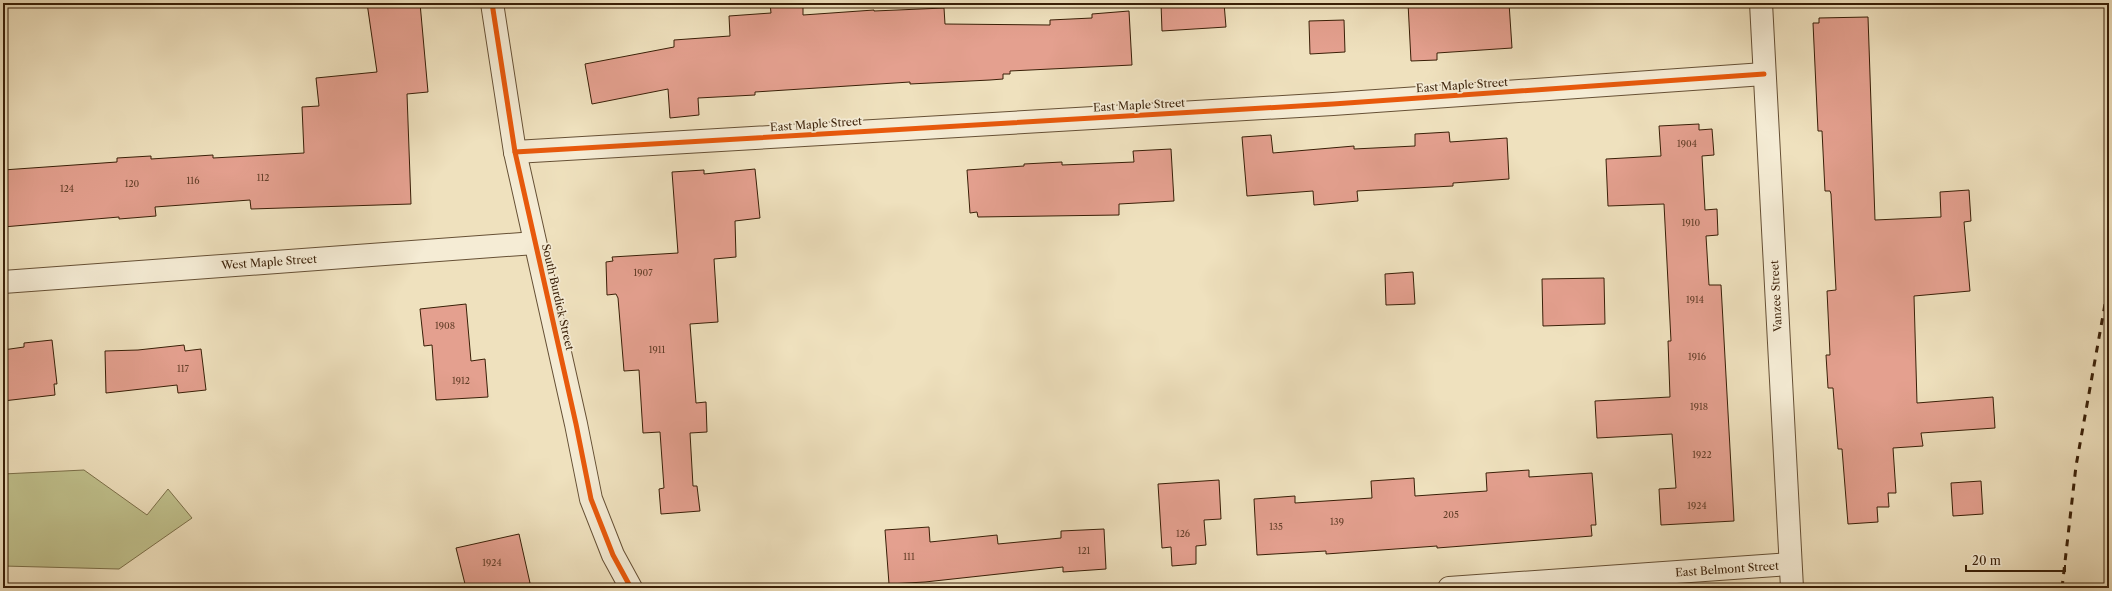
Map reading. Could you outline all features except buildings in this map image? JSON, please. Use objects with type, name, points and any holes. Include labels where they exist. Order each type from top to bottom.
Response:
[{"type":"street","name":"South Burdick Street","points":[[492,3],[515,152],[576,424],[591,499],[613,554],[632,588]]},
{"type":"street","name":"Vanzee Street","points":[[1761,3],[1792,588]]},
{"type":"street","name":"East Maple Street","points":[[515,152],[1333,104],[1764,74]]},
{"type":"street","name":"West Maple Street","points":[[3,282],[535,243]]},
{"type":"street","name":"East Belmont Street","points":[[1449,588],[1790,564]]},
{"type":"green space","points":[[84,470],[147,515],[168,489],[192,518],[119,569],[3,566],[3,474]]},
{"type":"railway","points":[[2062,588],[2076,466],[2109,282]]},
{"type":"cycle path","points":[[492,3],[515,152],[576,424],[591,499],[613,555],[631,588]]},
{"type":"cycle path","points":[[515,152],[1333,104],[1764,74]]}]
